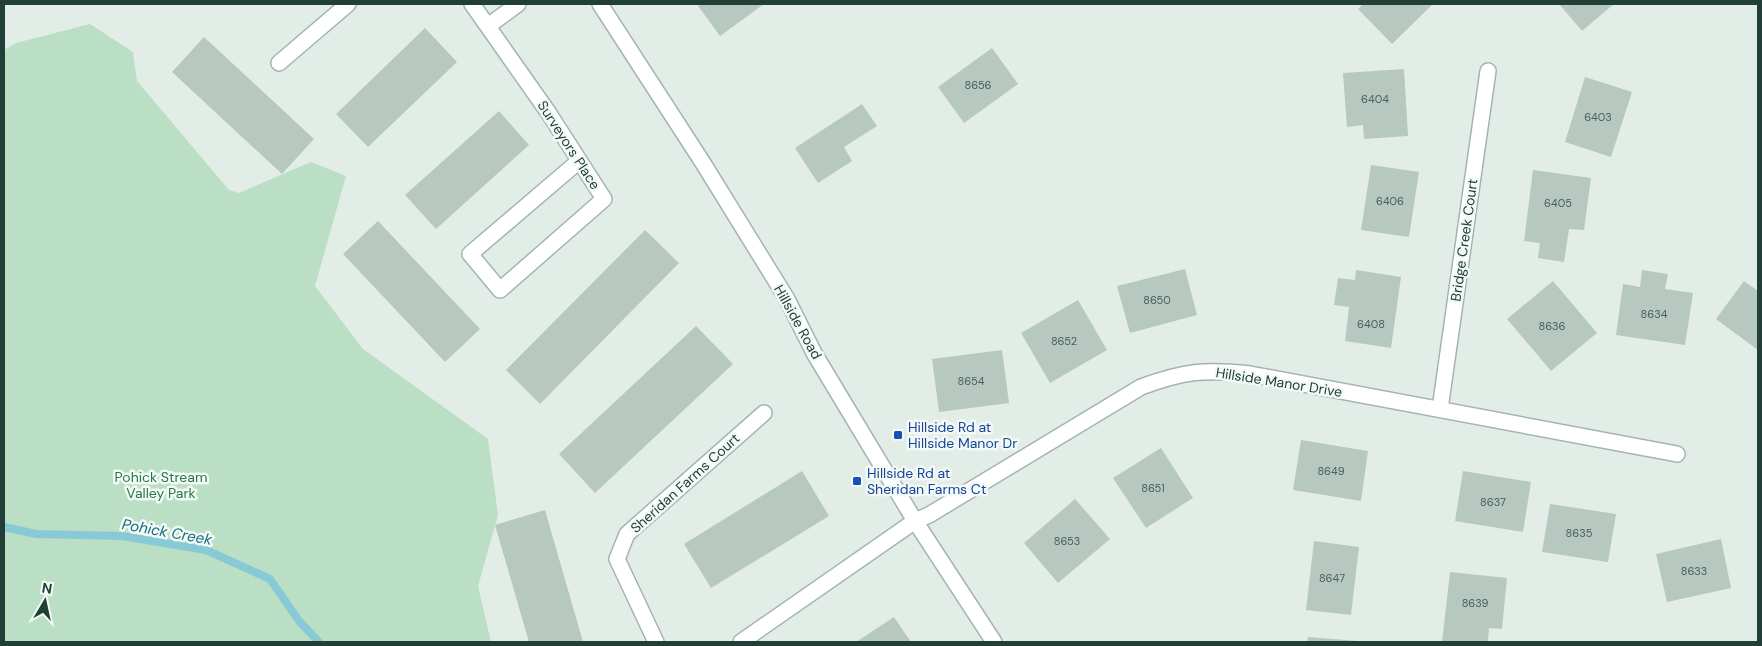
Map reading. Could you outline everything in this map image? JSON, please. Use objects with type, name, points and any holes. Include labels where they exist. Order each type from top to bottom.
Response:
[{"type":"street","points":[[279,63],[348,4]]},
{"type":"street","name":"Surveyors Place","points":[[472,4],[488,26],[579,161],[604,199],[500,290],[470,254],[579,161]]},
{"type":"street","points":[[488,26],[518,4]]},
{"type":"street","name":"Hillside Road","points":[[600,4],[703,163],[781,291],[814,353],[915,521],[994,642]]},
{"type":"street","name":"Bridge Creek Court","points":[[1440,409],[1488,72]]},
{"type":"street","name":"Hillside Manor Drive","points":[[915,521],[928,516],[1141,387],[1173,375],[1215,370],[1250,374],[1677,454]]},
{"type":"street","name":"Sheridan Farms Court","points":[[656,642],[617,559],[627,534],[764,413]]},
{"type":"street","points":[[741,642],[915,521]]},
{"type":"green space","name":"Pohick Stream Valley Park","points":[[90,24],[133,52],[137,81],[229,190],[239,193],[311,162],[346,176],[315,286],[363,349],[488,439],[498,515],[478,586],[491,642],[4,642],[4,50],[16,43]]},
{"type":"building","points":[[701,4],[764,4],[720,36],[698,6]]},
{"type":"building","points":[[1363,4],[1433,4],[1392,44],[1358,9]]},
{"type":"building","points":[[1559,4],[1614,4],[1582,31]]},
{"type":"building","points":[[425,28],[457,62],[368,147],[336,114]]},
{"type":"building","points":[[204,37],[314,139],[282,174],[172,72]]},
{"type":"building","points":[[992,48],[1018,84],[964,123],[938,87]]},
{"type":"building","points":[[1404,69],[1408,136],[1364,139],[1363,125],[1347,127],[1343,73]]},
{"type":"building","points":[[1585,77],[1632,92],[1611,157],[1565,142]]},
{"type":"building","points":[[862,104],[877,126],[844,147],[852,161],[818,183],[795,148]]},
{"type":"building","points":[[499,111],[529,145],[436,229],[405,195]]},
{"type":"building","points":[[1371,165],[1419,172],[1409,237],[1361,230]]},
{"type":"building","points":[[1533,170],[1591,178],[1584,230],[1569,229],[1564,262],[1538,258],[1540,243],[1524,241]]},
{"type":"building","points":[[378,221],[480,329],[445,362],[343,254]]},
{"type":"building","points":[[645,230],[679,263],[540,404],[506,370]]},
{"type":"building","points":[[1185,269],[1197,315],[1130,333],[1117,286]]},
{"type":"building","points":[[1356,270],[1401,277],[1391,348],[1345,341],[1349,307],[1334,305],[1338,278],[1355,280]]},
{"type":"building","points":[[1642,270],[1668,274],[1665,289],[1693,293],[1685,345],[1616,335],[1623,284],[1640,287]]},
{"type":"building","points":[[1553,281],[1597,333],[1551,371],[1507,319]]},
{"type":"building","points":[[1744,281],[1758,291],[1758,350],[1716,319]]},
{"type":"building","points":[[1078,300],[1107,350],[1050,383],[1021,333]]},
{"type":"building","points":[[696,326],[733,364],[595,493],[559,454]]},
{"type":"building","points":[[1002,350],[1009,403],[939,412],[932,359]]},
{"type":"building","points":[[1301,440],[1368,451],[1361,501],[1293,490]]},
{"type":"building","points":[[1161,448],[1193,498],[1146,528],[1113,478]]},
{"type":"building","points":[[802,471],[829,516],[711,588],[684,544]]},
{"type":"building","points":[[1463,471],[1531,482],[1523,532],[1455,521]]},
{"type":"building","points":[[1075,499],[1110,539],[1058,583],[1024,543]]},
{"type":"building","points":[[1550,504],[1616,514],[1608,562],[1542,552]]},
{"type":"building","points":[[545,510],[583,642],[529,642],[495,525]]},
{"type":"building","points":[[1721,539],[1731,588],[1667,602],[1656,554]]},
{"type":"building","points":[[1314,541],[1359,547],[1351,615],[1306,610]]},
{"type":"building","points":[[1450,572],[1507,578],[1502,629],[1489,628],[1488,642],[1442,642]]},
{"type":"building","points":[[894,617],[911,642],[856,642]]},
{"type":"building","points":[[1308,637],[1358,641],[1358,642],[1307,642]]},
{"type":"waterway","name":"Pohick Creek","points":[[4,527],[36,534],[122,536],[206,550],[270,579],[299,621],[319,642]]},
{"type":"place","name":"Hillside Rd at Hillside Manor Dr","points":[[898,435]]},
{"type":"place","name":"Hillside Rd at Sheridan Farms Ct","points":[[857,481]]}]
